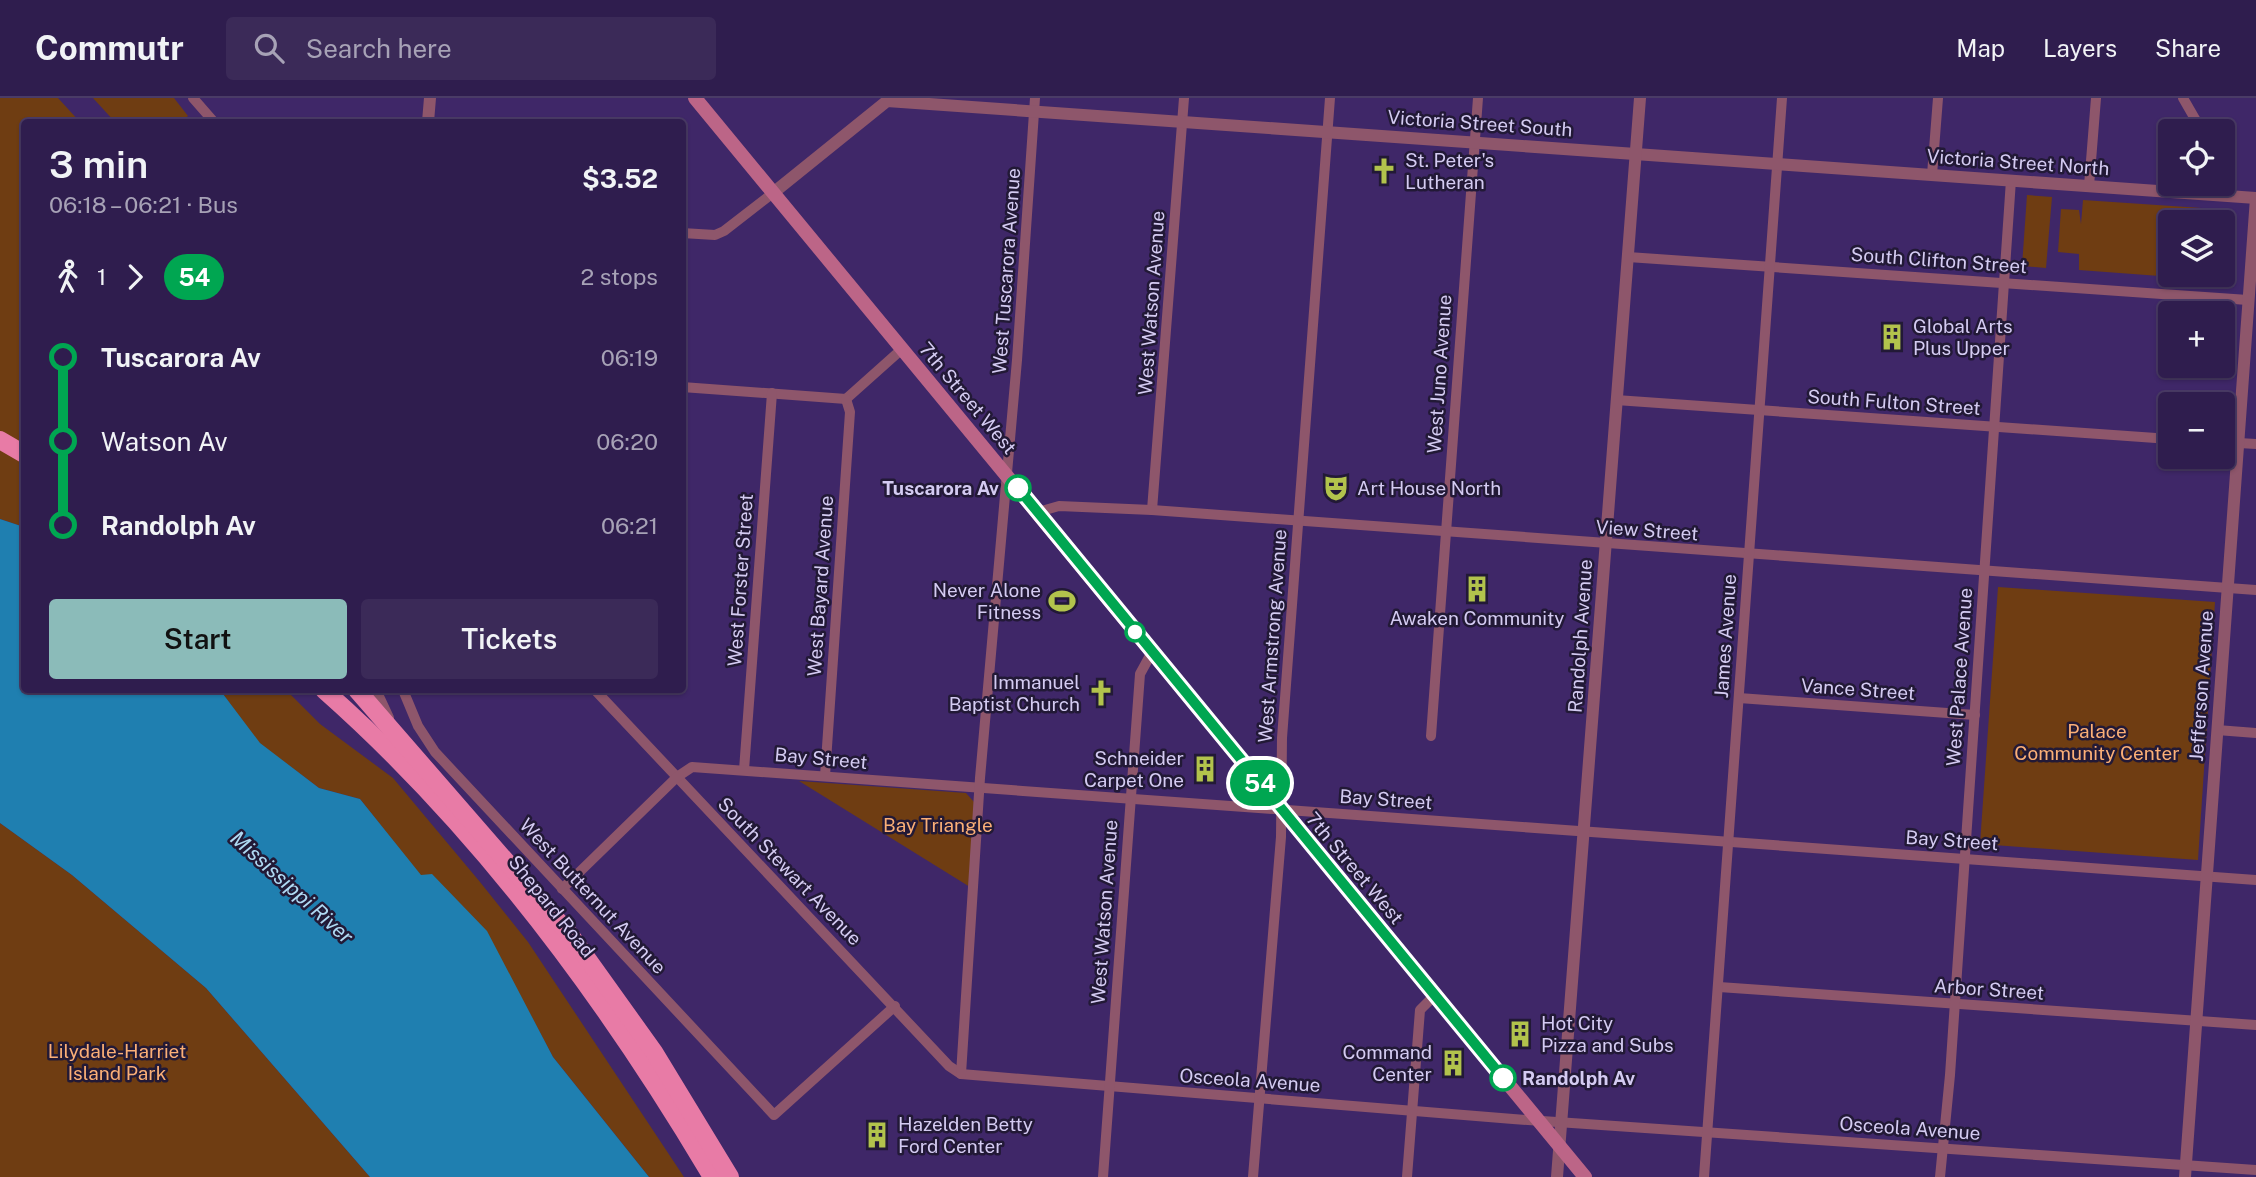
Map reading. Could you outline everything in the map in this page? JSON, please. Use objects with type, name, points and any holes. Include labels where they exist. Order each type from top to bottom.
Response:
[{"type":"highway","points":[[0,440],[21,452]]},
{"type":"highway","name":"Shepard Road","points":[[330,693],[412,773],[558,945],[641,1060],[712,1177]]},
{"type":"highway","name":"Shepard Road","points":[[360,693],[391,725],[542,901],[594,967],[654,1052],[730,1177]]},
{"type":"main road","name":"7th Street West","points":[[695,98],[1585,1177]]},
{"type":"street","points":[[194,98],[212,119]]},
{"type":"street","points":[[428,119],[430,98]]},
{"type":"street","name":"West Watson Avenue","points":[[1153,510],[1184,98]]},
{"type":"street","name":"West Armstrong Avenue","points":[[1253,1177],[1281,837],[1281,749],[1330,98]]},
{"type":"street","name":"West Juno Avenue","points":[[1431,736],[1478,98]]},
{"type":"street","name":"Randolph Avenue","points":[[1557,1177],[1640,98]]},
{"type":"street","name":"James Avenue","points":[[1704,1177],[1782,98]]},
{"type":"street","points":[[1932,175],[1938,98]]},
{"type":"street","points":[[2089,186],[2096,98]]},
{"type":"street","points":[[2183,98],[2195,119]]},
{"type":"street","name":"Victoria Street South","points":[[686,233],[715,235],[724,231],[887,100],[1035,104],[1182,121],[1777,163]]},
{"type":"street","name":"West Tuscarora Avenue","points":[[961,1074],[979,789],[1007,476],[1035,104]]},
{"type":"street","name":"Victoria Street North","points":[[1777,163],[2256,198]]},
{"type":"street","name":"West Palace Avenue","points":[[1940,1177],[1965,858],[2011,180]]},
{"type":"street","name":"Jefferson Avenue","points":[[2186,1171],[2256,198]]},
{"type":"street","name":"South Clifton Street","points":[[1628,257],[2248,300]]},
{"type":"street","points":[[686,387],[846,399],[902,349]]},
{"type":"street","name":"West Forster Street","points":[[744,770],[772,393]]},
{"type":"street","name":"West Bayard Avenue","points":[[825,776],[850,412],[846,399]]},
{"type":"street","name":"South Fulton Street","points":[[1616,400],[2158,438]]},
{"type":"street","points":[[2237,443],[2256,444]]},
{"type":"street","name":"View Street","points":[[1038,512],[1059,506],[1153,510],[1445,534],[2256,590]]},
{"type":"street","name":"West Watson Avenue","points":[[1102,1177],[1140,674],[1152,652]]},
{"type":"street","points":[[376,693],[391,725]]},
{"type":"street","name":"West Butternut Avenue","points":[[404,693],[418,726],[435,752],[774,1115],[895,1006]]},
{"type":"street","name":"South Stewart Avenue","points":[[598,693],[949,1066],[961,1074]]},
{"type":"street","name":"Vance Street","points":[[1739,698],[1975,715]]},
{"type":"street","points":[[2217,730],[2256,733]]},
{"type":"street","name":"Bay Street","points":[[562,889],[677,777],[692,767],[2256,880]]},
{"type":"street","name":"Arbor Street","points":[[1719,987],[2256,1026]]},
{"type":"street","points":[[1406,1177],[1420,1010],[1435,995]]},
{"type":"street","name":"Osceola Avenue","points":[[961,1074],[1563,1122],[1943,1147],[2186,1171],[2256,1170]]},
{"type":"green space","points":[[0,98],[58,98],[77,119],[21,119],[21,526],[0,519]]},
{"type":"green space","points":[[93,98],[174,98],[188,116],[184,119],[112,119]]},
{"type":"green space","points":[[2027,195],[2052,197],[2046,268],[2022,266]]},
{"type":"green space","points":[[2083,200],[2231,210],[2158,210],[2158,276],[2079,270],[2079,254],[2058,252],[2061,209],[2079,210],[2081,224]]},
{"type":"green space","name":"Palace Community Center","points":[[1998,587],[2215,602],[2198,860],[1980,844]]},
{"type":"green space","points":[[222,693],[289,693],[320,724],[393,778],[528,942],[684,1177],[649,1177],[553,1057],[530,1014],[360,799],[319,788],[259,743]]},
{"type":"green space","name":"Bay Triangle","points":[[799,781],[966,793],[974,802],[970,887]]},
{"type":"green space","name":"Lilydale-Harriet Island Park","points":[[0,823],[72,875],[206,988],[370,1177],[0,1177]]},
{"type":"water","name":"Mississippi River","points":[[0,519],[21,526],[21,693],[222,693],[260,743],[319,788],[360,799],[421,875],[432,874],[487,931],[553,1057],[649,1177],[370,1177],[206,988],[72,875],[0,823]]},
{"type":"bus line","name":"54","points":[[1018,488],[1503,1078]]},
{"type":"place","name":"St. Peter's Lutheran","points":[[1384,171]]},
{"type":"place","name":"Global Arts Plus Upper","points":[[1892,337]]},
{"type":"place","name":"Tuscarora Av","points":[[1018,488]]},
{"type":"place","name":"Art House North","points":[[1336,488]]},
{"type":"place","name":"Awaken Community","points":[[1477,589]]},
{"type":"place","name":"Never Alone Fitness","points":[[1062,601]]},
{"type":"place","name":"Immanuel Baptist Church","points":[[1101,693]]},
{"type":"place","name":"Schneider Carpet One","points":[[1205,769]]},
{"type":"place","name":"Hot City Pizza and Subs","points":[[1520,1034]]},
{"type":"place","name":"Command Center","points":[[1453,1063]]},
{"type":"place","name":"Randolph Av","points":[[1503,1078]]},
{"type":"place","name":"Hazelden Betty Ford Center","points":[[877,1135]]}]
